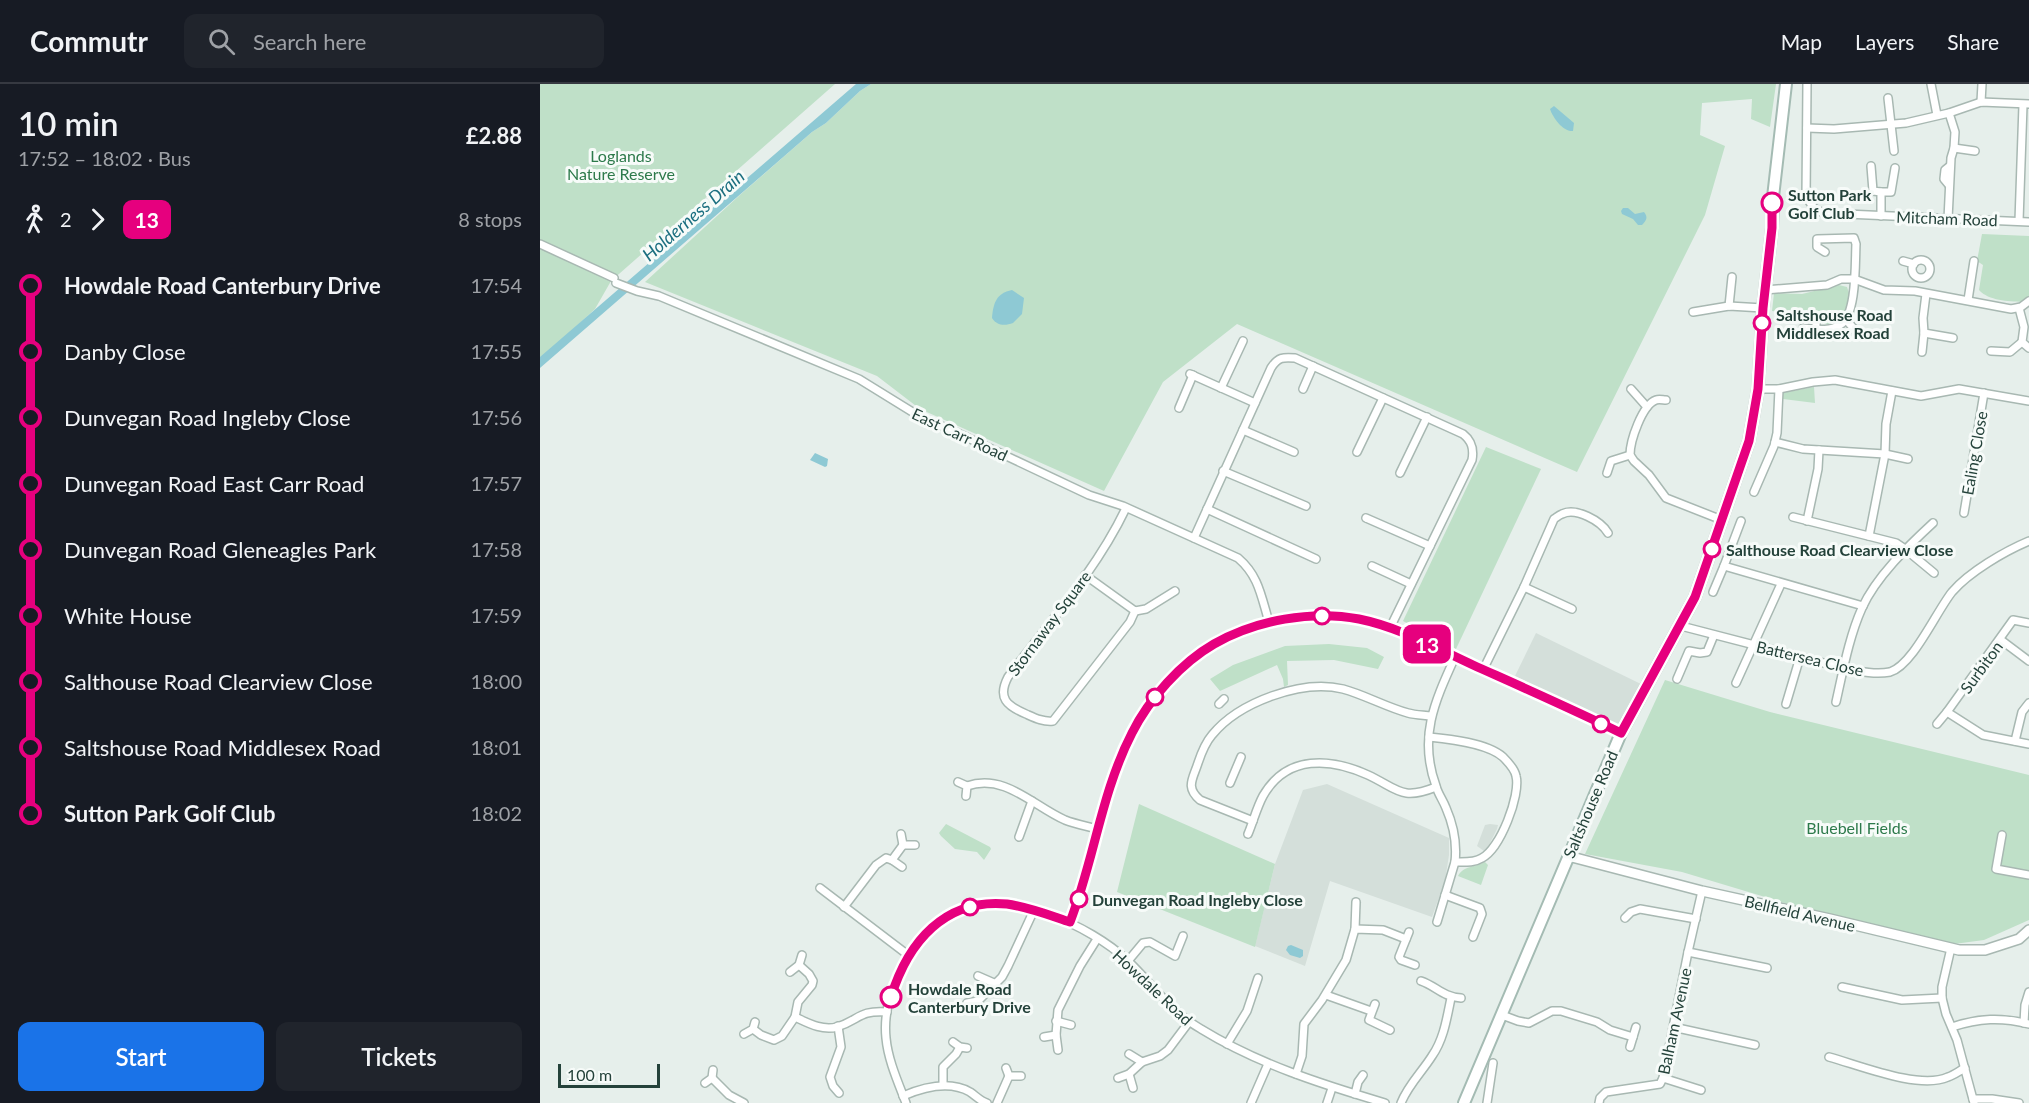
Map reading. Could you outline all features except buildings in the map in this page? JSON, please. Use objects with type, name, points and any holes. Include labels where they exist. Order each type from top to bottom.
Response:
[{"type":"main road","name":"Saltshouse Road","points":[[1464,1103],[1621,733],[1695,597],[1749,441],[1758,389],[1777,153],[1786,84]]},
{"type":"street","name":"Mitcham Road","points":[[1807,84],[1804,184],[1806,197],[1814,208],[1822,213],[2029,222]]},
{"type":"street","points":[[1931,84],[1937,115]]},
{"type":"street","points":[[1981,102],[1982,84]]},
{"type":"street","points":[[1888,98],[1892,124],[1892,148]]},
{"type":"street","points":[[1807,128],[1834,129],[1906,123],[1949,113],[1981,102],[2026,105],[2026,162],[2019,221]]},
{"type":"street","points":[[1948,219],[1950,166],[1955,132],[1949,113]]},
{"type":"street","points":[[1954,148],[1975,151]]},
{"type":"street","points":[[1871,166],[1873,191],[1881,192],[1891,192],[1895,168]]},
{"type":"street","points":[[1881,192],[1881,216]]},
{"type":"street","points":[[1803,328],[1827,330],[1839,326],[1847,321],[1852,304],[1856,244],[1854,238],[1817,240],[1817,247],[1825,252]]},
{"type":"street","name":"East Carr Road","points":[[540,244],[637,291],[658,296],[859,379],[927,421],[947,428],[1089,495],[1126,508],[1238,558],[1250,568],[1257,582],[1269,622]]},
{"type":"street","points":[[1919,260],[1924,260],[1930,267],[1928,276],[1919,278],[1913,272],[1914,264],[1919,260]]},
{"type":"street","points":[[1903,261],[1914,264]]},
{"type":"street","points":[[1968,300],[1974,261]]},
{"type":"street","points":[[1915,291],[1919,278]]},
{"type":"street","points":[[1765,290],[1827,285],[1841,279],[1854,279],[1884,290],[1915,291],[2004,308],[2019,308],[2029,301]]},
{"type":"street","points":[[1729,306],[1730,280]]},
{"type":"street","points":[[1922,352],[1926,294]]},
{"type":"street","points":[[1698,302],[1696,311],[1729,306],[1763,308]]},
{"type":"street","points":[[1991,351],[2010,352],[2022,342],[2024,327],[2019,308]]},
{"type":"street","points":[[1816,316],[1816,329]]},
{"type":"street","points":[[1847,321],[1855,330]]},
{"type":"street","points":[[1924,333],[1953,338]]},
{"type":"street","points":[[1221,388],[1243,341]]},
{"type":"street","points":[[2022,342],[2029,348]]},
{"type":"street","points":[[1194,538],[1275,361],[1283,357],[1295,358],[1427,417],[1469,438],[1474,449],[1472,460],[1390,628]]},
{"type":"street","points":[[1303,389],[1313,366]]},
{"type":"street","points":[[1179,408],[1191,374],[1255,403]]},
{"type":"street","points":[[1758,389],[1779,390],[1813,382],[1835,380],[1921,396],[1959,389],[2029,402]]},
{"type":"street","points":[[1631,389],[1647,407]]},
{"type":"street","points":[[1754,492],[1777,433],[1779,390]]},
{"type":"street","points":[[1869,536],[1885,454],[1886,424],[1892,391]]},
{"type":"street","name":"Ealing Close","points":[[1964,513],[1984,393]]},
{"type":"street","points":[[1357,452],[1383,398]]},
{"type":"street","points":[[1666,400],[1656,400],[1647,407],[1635,429],[1630,455],[1666,498],[1722,519]]},
{"type":"street","points":[[1400,473],[1427,417]]},
{"type":"street","points":[[1243,430],[1294,452]]},
{"type":"street","points":[[1774,442],[1803,449],[1885,454],[1908,459]]},
{"type":"street","points":[[1807,521],[1818,469],[1819,450]]},
{"type":"street","points":[[1607,473],[1611,461],[1630,455]]},
{"type":"street","points":[[1223,471],[1306,506]]},
{"type":"street","name":"Stornaway Square","points":[[1126,508],[1115,531],[1085,575],[1008,677],[1004,695],[1012,708],[1045,722],[1053,721],[1130,622],[1135,610]]},
{"type":"street","points":[[1207,509],[1316,558]]},
{"type":"street","points":[[1483,670],[1554,519],[1563,513],[1578,513],[1604,525],[1608,533]]},
{"type":"street","points":[[1793,517],[1896,543],[1934,573]]},
{"type":"street","points":[[1366,518],[1430,546]]},
{"type":"street","points":[[1713,592],[1741,521]]},
{"type":"street","points":[[1836,702],[1863,606],[1905,549],[1932,523]]},
{"type":"street","name":"Battersea Close","points":[[1681,626],[1844,668],[1866,672],[1891,672],[1913,654],[1928,627],[1953,591],[1987,563],[2029,542]]},
{"type":"street","points":[[1372,566],[1411,584]]},
{"type":"street","points":[[1724,566],[1863,606]]},
{"type":"street","points":[[1085,575],[1135,610],[1146,609],[1170,591]]},
{"type":"street","points":[[1736,682],[1782,584]]},
{"type":"street","points":[[1524,587],[1572,609]]},
{"type":"street","points":[[1070,922],[1081,892],[1097,830],[1132,733],[1148,706],[1164,686],[1192,660],[1214,644],[1269,622],[1298,617],[1331,617],[1358,619],[1390,628],[1621,733]]},
{"type":"street","name":"Surbiton","points":[[1937,724],[2001,640],[2013,620],[2029,623]]},
{"type":"street","points":[[1677,679],[1689,651],[1707,652],[1714,635]]},
{"type":"street","points":[[2001,640],[2029,661]]},
{"type":"street","points":[[1437,922],[1456,853],[1452,827],[1436,787],[1429,760],[1429,737],[1431,716],[1455,657]]},
{"type":"street","points":[[1786,704],[1800,657]]},
{"type":"street","points":[[1253,821],[1200,800],[1193,794],[1190,787],[1199,759],[1212,735],[1238,713],[1267,697],[1283,692],[1303,688],[1340,688],[1409,713],[1431,716]]},
{"type":"street","points":[[2015,741],[2022,712],[2029,703]]},
{"type":"street","points":[[1947,712],[1983,735],[2029,744]]},
{"type":"street","points":[[1429,737],[1476,745],[1493,751],[1509,763],[1517,777],[1514,802],[1504,831],[1490,851],[1484,858],[1472,862],[1455,862]]},
{"type":"street","points":[[1230,783],[1241,757]]},
{"type":"street","points":[[1248,834],[1263,796],[1272,784],[1288,771],[1309,764],[1324,762],[1341,765],[1400,792],[1410,794],[1436,787]]},
{"type":"street","points":[[958,782],[967,786],[980,782],[994,783],[1015,790],[1065,820],[1097,830]]},
{"type":"street","points":[[966,796],[967,786]]},
{"type":"street","points":[[1019,837],[1032,801]]},
{"type":"street","points":[[892,860],[903,845],[901,834]]},
{"type":"street","points":[[2002,835],[1996,869],[2029,874]]},
{"type":"street","points":[[903,845],[915,845]]},
{"type":"street","name":"Bellfield Avenue","points":[[1568,856],[1702,891],[1968,951],[1985,950],[2019,939],[2029,930]]},
{"type":"street","points":[[844,907],[876,865],[886,858],[902,867]]},
{"type":"street","points":[[820,888],[908,955]]},
{"type":"street","name":"Balham Avenue","points":[[1599,1103],[1600,1098],[1606,1092],[1660,1084],[1663,1078],[1702,891]]},
{"type":"street","points":[[1446,896],[1483,905],[1473,937]]},
{"type":"street","points":[[1296,1074],[1302,1056],[1304,1024],[1326,995],[1346,960],[1355,929],[1356,902]]},
{"type":"street","name":"Howdale Road","points":[[904,1099],[892,1065],[886,1038],[887,1012],[896,980],[908,955],[932,928],[957,910],[983,904],[1007,904],[1070,922],[1097,939],[1128,961],[1174,1010],[1189,1022],[1227,1044],[1268,1064],[1332,1088],[1385,1103]]},
{"type":"street","points":[[1625,918],[1631,912],[1640,909],[1696,919]]},
{"type":"street","points":[[967,1003],[978,1001],[1002,977],[1034,910]]},
{"type":"street","points":[[1439,914],[1449,918]]},
{"type":"street","points":[[1355,929],[1383,930],[1407,935],[1399,957],[1415,965]]},
{"type":"street","points":[[1128,961],[1143,943],[1150,942],[1175,956],[1183,936]]},
{"type":"street","points":[[1058,1050],[1056,1021],[1058,1010],[1080,966],[1097,939]]},
{"type":"street","points":[[1951,948],[1942,987],[1942,998],[1974,1101],[1992,1099],[2019,1103]]},
{"type":"street","points":[[1688,952],[1767,968]]},
{"type":"street","points":[[790,972],[799,965],[802,955]]},
{"type":"street","points":[[744,1034],[754,1026],[761,1035],[774,1040],[782,1036],[795,1017],[798,1002],[813,981],[799,965]]},
{"type":"street","points":[[978,976],[994,983]]},
{"type":"street","points":[[1227,1044],[1247,1011],[1258,978]]},
{"type":"street","points":[[1421,981],[1451,998],[1461,998]]},
{"type":"street","points":[[1842,987],[1902,1000],[1942,998]]},
{"type":"street","points":[[1952,1027],[1981,1019],[2003,1019],[2027,1024],[2025,1005],[2029,992]]},
{"type":"street","points":[[1326,995],[1373,1007],[1369,1020],[1390,1030]]},
{"type":"street","points":[[1401,1103],[1405,1092],[1434,1054],[1443,1032],[1451,998]]},
{"type":"street","points":[[978,1001],[983,1012]]},
{"type":"street","points":[[1502,1015],[1518,1022],[1529,1023],[1552,1011],[1561,1011],[1597,1022],[1610,1030],[1633,1037]]},
{"type":"street","points":[[795,1017],[816,1026],[838,1026],[865,1012],[887,1012]]},
{"type":"street","points":[[1056,1021],[1071,1025]]},
{"type":"street","points":[[1118,1078],[1129,1074],[1142,1062],[1160,1056],[1168,1050],[1189,1022]]},
{"type":"street","points":[[838,1026],[841,1047],[826,1078],[839,1093]]},
{"type":"street","points":[[1630,1047],[1636,1027]]},
{"type":"street","points":[[1673,1027],[1755,1045]]},
{"type":"street","points":[[1044,1038],[1056,1035]]},
{"type":"street","points":[[943,1085],[942,1067],[963,1047],[952,1042]]},
{"type":"street","points":[[1129,1054],[1142,1062]]},
{"type":"street","points":[[1829,1057],[1902,1078],[1928,1081],[1947,1078],[1965,1068]]},
{"type":"street","points":[[1251,1103],[1268,1064]]},
{"type":"street","points":[[1487,1103],[1493,1064]]},
{"type":"street","points":[[713,1070],[709,1080],[744,1103]]},
{"type":"street","points":[[997,1103],[1008,1072],[1021,1076]]},
{"type":"street","points":[[1129,1074],[1133,1088]]},
{"type":"street","points":[[1354,1094],[1362,1075]]},
{"type":"street","points":[[1663,1078],[1701,1090]]},
{"type":"street","points":[[904,1099],[918,1089],[943,1085],[961,1088],[987,1103]]},
{"type":"street","points":[[1327,1103],[1332,1088]]},
{"type":"shaded area","points":[[1536,633],[1643,685],[1620,728],[1515,676]]},
{"type":"shaded area","points":[[1327,784],[1449,838],[1449,855],[1445,881],[1432,917],[1330,881],[1305,966],[1255,946],[1275,864],[1303,790]]},
{"type":"shaded area","points":[[1485,825],[1498,825],[1484,851],[1477,846]]},
{"type":"green space","name":"Loglands Nature Reserve","points":[[540,84],[835,84],[611,281],[595,309],[540,360]]},
{"type":"green space","points":[[871,84],[1776,84],[1770,127],[1751,119],[1752,99],[1702,103],[1700,135],[1725,146],[1705,215],[1577,472],[1237,324],[1163,382],[1104,491],[920,409],[877,376],[645,282],[741,194]]},
{"type":"green space","points":[[1982,234],[2029,236],[2029,296],[2022,302],[1993,298],[1979,290],[1983,265],[1977,261]]},
{"type":"green space","points":[[1839,285],[1847,287],[1850,296],[1846,314],[1834,324],[1822,324],[1820,315],[1772,311],[1774,293],[1802,294]]},
{"type":"green space","points":[[1814,387],[1815,403],[1783,399],[1782,393]]},
{"type":"green space","points":[[1486,447],[1541,469],[1456,649],[1403,621]]},
{"type":"green space","points":[[1329,644],[1367,648],[1384,657],[1378,669],[1334,660],[1287,661],[1288,685],[1284,687],[1277,665],[1220,691],[1210,679],[1233,665],[1285,646]]},
{"type":"green space","name":"Bluebell Fields","points":[[1665,680],[1770,712],[2029,775],[2029,920],[1984,940],[1954,944],[1805,909],[1682,872],[1585,854]]},
{"type":"green space","points":[[1139,804],[1275,864],[1255,947],[1117,892]]},
{"type":"green space","points":[[946,824],[990,847],[984,860],[977,852],[955,849],[941,836],[939,833]]},
{"type":"green space","points":[[1485,862],[1488,865],[1481,885],[1458,876],[1466,868]]},
{"type":"water","points":[[856,84],[871,84],[860,91],[826,123],[812,132],[540,368],[540,357]]},
{"type":"water","points":[[1554,106],[1574,123],[1573,131],[1562,127],[1556,120],[1550,109]]},
{"type":"water","points":[[1623,208],[1628,208],[1635,214],[1644,212],[1646,220],[1642,225],[1638,225],[1633,219],[1622,214]]},
{"type":"water","points":[[1012,290],[1024,298],[1022,314],[1013,323],[999,324],[992,318],[993,308],[999,296]]},
{"type":"water","points":[[815,453],[828,459],[827,466],[810,460]]},
{"type":"water","points":[[1291,945],[1303,950],[1303,956],[1300,958],[1290,955],[1286,950]]},
{"type":"bus line","name":"13","points":[[891,997],[908,955],[932,928],[957,910],[983,904],[1007,904],[1070,922],[1120,762],[1132,733],[1148,706],[1164,686],[1192,660],[1214,644],[1243,631],[1269,622],[1298,617],[1343,617],[1377,624],[1443,651],[1621,733],[1682,625],[1695,597],[1749,441],[1758,389],[1763,308],[1772,228],[1772,203]]},
{"type":"place","name":"Sutton Park Golf Club","points":[[1772,203]]},
{"type":"place","name":"Saltshouse Road Middlesex Road","points":[[1762,323]]},
{"type":"place","name":"Salthouse Road Clearview Close","points":[[1712,549]]},
{"type":"place","name":"Dunvegan Road Ingleby Close","points":[[1079,899]]},
{"type":"place","name":"Howdale Road Canterbury Drive","points":[[891,997]]},
{"type":"water label","name":"Holderness Drain","points":[[693,215]]}]
